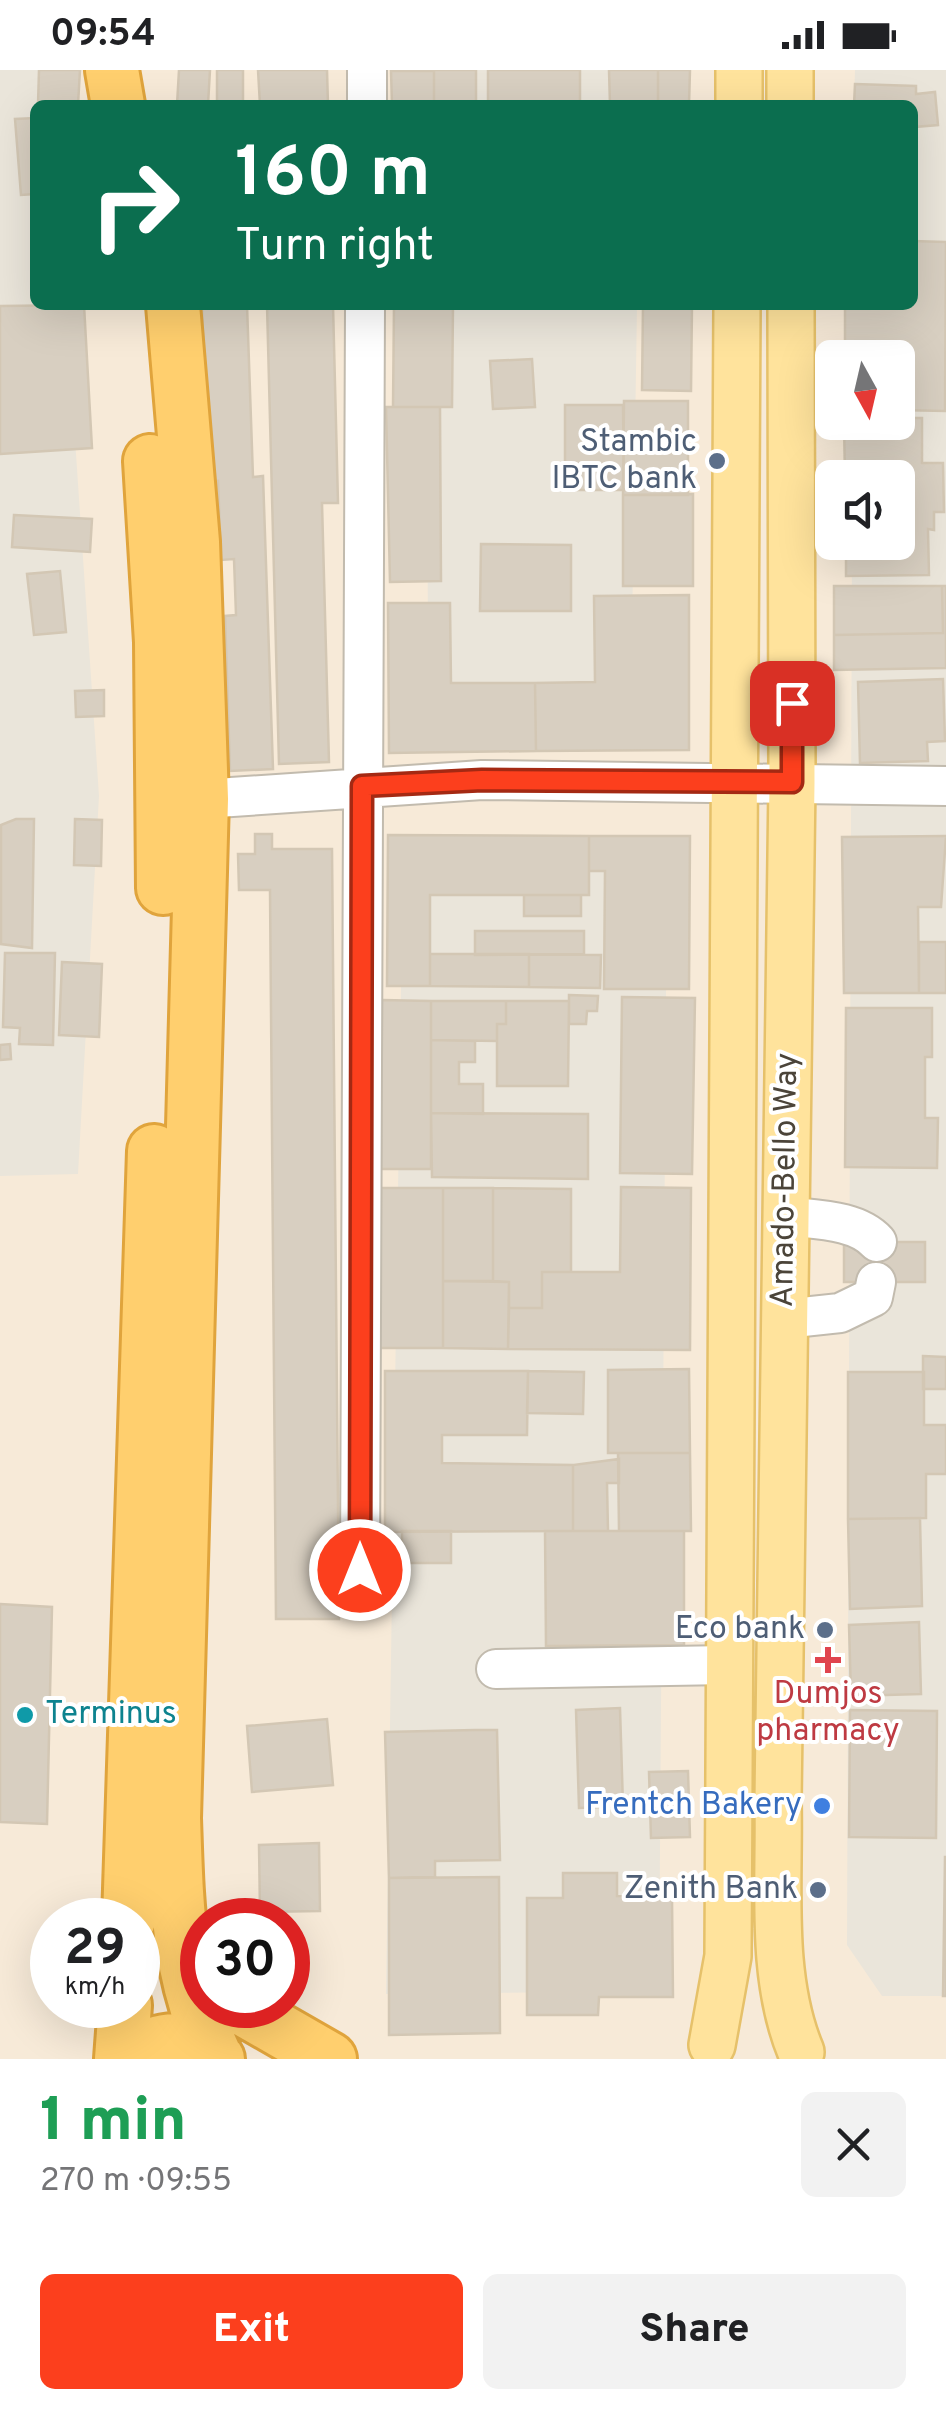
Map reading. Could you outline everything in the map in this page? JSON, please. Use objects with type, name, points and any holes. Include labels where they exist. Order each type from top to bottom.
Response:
[{"type":"highway","points":[[112,70],[117,100]]},
{"type":"highway","points":[[145,70],[149,100]]},
{"type":"highway","points":[[130,1898],[165,777],[156,538],[139,310]]},
{"type":"highway","points":[[173,310],[193,542],[202,799],[174,1818],[184,1898]]},
{"type":"highway","points":[[120,2059],[123,2028]]},
{"type":"highway","points":[[202,2028],[216,2057]]},
{"type":"highway","points":[[276,2028],[330,2059]]},
{"type":"highway","points":[[131,2059],[148,2046],[168,2040],[198,2044],[216,2057]]},
{"type":"main road","points":[[738,100],[739,70]]},
{"type":"main road","points":[[790,70],[790,100]]},
{"type":"main road","name":"Amado-Bello Way","points":[[705,2052],[728,1956],[737,310]]},
{"type":"main road","name":"Amado-Bello Way","points":[[790,310],[792,782],[778,1801],[784,2002],[803,2056]]},
{"type":"main road","points":[[705,2052],[738,2032],[761,2031],[782,2038],[803,2056]]},
{"type":"street","points":[[367,70],[367,100]]},
{"type":"street","points":[[360,1570],[366,310]]},
{"type":"street","points":[[202,799],[482,780],[946,786]]},
{"type":"street","points":[[786,1216],[850,1226],[868,1232],[876,1242]]},
{"type":"street","points":[[784,1319],[840,1312],[872,1297],[876,1282]]},
{"type":"street","points":[[496,1668],[728,1665]]},
{"type":"shaded area","points":[[0,70],[946,70],[946,2059],[0,2059]]},
{"type":"shaded area","points":[[40,70],[426,70],[427,100],[50,100]]},
{"type":"shaded area","points":[[640,70],[855,70],[854,100],[640,100]]},
{"type":"shaded area","name":"Terminus","points":[[66,310],[427,310],[428,691],[631,697],[637,310],[853,310],[853,340],[815,340],[815,440],[853,440],[853,460],[815,460],[815,560],[852,560],[847,1945],[882,1996],[946,1996],[946,2059],[0,2059],[0,1822],[47,1824],[52,1608],[0,1605],[0,1176],[78,1174],[99,796]],"holes":[[[667,855],[659,1991],[386,1994],[403,856]]]},
{"type":"building","points":[[39,70],[80,70],[78,100],[38,100]]},
{"type":"building","points":[[179,70],[210,70],[208,100],[177,100]]},
{"type":"building","points":[[217,70],[243,70],[243,100],[217,100]]},
{"type":"building","points":[[258,70],[327,70],[328,100],[260,100]]},
{"type":"building","points":[[434,70],[476,70],[476,100],[434,100]]},
{"type":"building","points":[[488,70],[580,70],[580,100],[488,100]]},
{"type":"building","points":[[609,70],[658,70],[658,100],[610,100]]},
{"type":"building","points":[[658,70],[690,70],[689,100],[658,100]]},
{"type":"building","points":[[391,71],[434,71],[434,100],[392,100]]},
{"type":"building","points":[[855,84],[916,86],[916,94],[935,92],[938,125],[918,127],[918,100],[854,100]]},
{"type":"building","points":[[30,118],[30,194],[21,195],[15,119]]},
{"type":"building","points":[[918,241],[946,242],[945,411],[915,410],[915,340],[845,340],[845,310],[918,310]]},
{"type":"building","points":[[0,306],[84,310],[92,448],[0,454]]},
{"type":"building","points":[[202,310],[247,310],[253,477],[263,476],[273,769],[230,771],[225,616],[236,615],[234,559],[221,560],[218,481],[208,482]]},
{"type":"building","points":[[267,310],[333,310],[338,503],[322,503],[329,762],[279,764]]},
{"type":"building","points":[[394,310],[453,310],[452,407],[393,407]]},
{"type":"building","points":[[643,310],[692,310],[691,391],[642,390]]},
{"type":"building","points":[[532,359],[535,407],[493,409],[490,361]]},
{"type":"building","points":[[624,401],[688,401],[688,495],[623,495]]},
{"type":"building","points":[[565,405],[623,405],[624,490],[565,490]]},
{"type":"building","points":[[386,407],[440,407],[441,581],[390,582]]},
{"type":"building","points":[[915,418],[922,418],[922,463],[943,463],[944,512],[934,512],[934,530],[928,529],[929,575],[846,576],[846,560],[915,560],[915,460],[845,460],[844,440],[915,440]]},
{"type":"building","points":[[693,494],[693,586],[623,586],[623,495]]},
{"type":"building","points":[[14,515],[92,519],[90,552],[12,547]]},
{"type":"building","points":[[481,544],[571,545],[571,611],[480,611]]},
{"type":"building","points":[[60,571],[66,632],[34,635],[27,574]]},
{"type":"building","points":[[834,586],[942,586],[943,633],[834,635]]},
{"type":"building","points":[[942,586],[946,586],[946,668],[834,670],[834,635],[943,633]]},
{"type":"building","points":[[689,595],[689,750],[536,751],[535,683],[595,682],[594,596]]},
{"type":"building","points":[[388,603],[450,603],[451,683],[535,683],[536,751],[389,753]]},
{"type":"building","points":[[943,679],[945,741],[927,742],[928,761],[860,763],[858,682]]},
{"type":"building","points":[[104,690],[104,716],[76,717],[75,691]]},
{"type":"building","points":[[16,819],[34,819],[32,948],[1,944],[1,825]]},
{"type":"building","points":[[75,819],[102,820],[101,866],[74,865]]},
{"type":"building","points":[[255,834],[272,834],[272,849],[332,849],[339,1619],[276,1619],[270,890],[239,890],[238,854],[255,854]]},
{"type":"building","points":[[388,835],[589,836],[589,895],[430,895],[430,986],[387,986]]},
{"type":"building","points":[[589,836],[690,836],[689,989],[604,989],[605,871],[589,871]]},
{"type":"building","points":[[946,836],[941,907],[918,907],[919,993],[844,993],[842,837]]},
{"type":"building","points":[[524,895],[581,895],[581,916],[524,916]]},
{"type":"building","points":[[475,931],[584,931],[584,954],[475,955]]},
{"type":"building","points":[[919,942],[946,942],[946,993],[919,993]]},
{"type":"building","points":[[5,953],[55,953],[53,1045],[19,1044],[20,1028],[3,1027]]},
{"type":"building","points":[[430,954],[529,954],[529,987],[430,986]]},
{"type":"building","points":[[529,954],[601,955],[600,988],[529,987]]},
{"type":"building","points":[[62,962],[102,964],[99,1037],[59,1035]]},
{"type":"building","points":[[569,995],[598,996],[597,1011],[587,1011],[586,1024],[569,1024]]},
{"type":"building","points":[[622,997],[695,998],[692,1174],[620,1173]]},
{"type":"building","points":[[382,1000],[431,1001],[431,1169],[381,1169]]},
{"type":"building","points":[[431,1001],[506,1001],[506,1024],[497,1024],[497,1041],[431,1040]]},
{"type":"building","points":[[506,1001],[569,1001],[568,1086],[497,1086],[497,1024],[506,1024]]},
{"type":"building","points":[[846,1008],[932,1008],[932,1057],[925,1057],[925,1118],[938,1118],[937,1168],[845,1167]]},
{"type":"building","points":[[431,1040],[475,1041],[475,1062],[459,1062],[459,1084],[483,1084],[483,1114],[431,1113]]},
{"type":"building","points":[[10,1044],[11,1059],[0,1060],[0,1045]]},
{"type":"building","points":[[431,1113],[588,1114],[588,1179],[432,1177]]},
{"type":"building","points":[[621,1187],[691,1188],[690,1350],[508,1349],[509,1308],[542,1308],[542,1272],[620,1272]]},
{"type":"building","points":[[381,1188],[443,1188],[443,1348],[380,1348]]},
{"type":"building","points":[[443,1188],[493,1188],[493,1281],[443,1281]]},
{"type":"building","points":[[493,1188],[571,1189],[571,1272],[542,1272],[542,1308],[509,1308],[509,1282],[493,1281]]},
{"type":"building","points":[[844,1242],[925,1242],[925,1282],[844,1282]]},
{"type":"building","points":[[443,1281],[509,1282],[508,1349],[443,1348]]},
{"type":"building","points":[[923,1356],[946,1357],[946,1389],[923,1389]]},
{"type":"building","points":[[689,1369],[690,1453],[608,1453],[608,1370]]},
{"type":"building","points":[[385,1371],[528,1371],[527,1435],[442,1435],[442,1463],[573,1465],[573,1531],[385,1532]]},
{"type":"building","points":[[528,1371],[584,1372],[583,1414],[527,1413]]},
{"type":"building","points":[[848,1372],[924,1372],[924,1425],[946,1425],[946,1474],[926,1474],[926,1518],[848,1519]]},
{"type":"building","points":[[618,1453],[690,1453],[691,1531],[619,1531]]},
{"type":"building","points":[[619,1459],[619,1483],[607,1483],[608,1531],[573,1531],[573,1465]]},
{"type":"building","points":[[920,1518],[922,1606],[850,1609],[848,1519]]},
{"type":"building","points":[[402,1531],[451,1531],[451,1563],[402,1563]]},
{"type":"building","points":[[545,1531],[684,1531],[684,1645],[546,1646]]},
{"type":"building","name":"Terminus","points":[[0,1604],[52,1607],[47,1824],[0,1822]]},
{"type":"building","points":[[919,1622],[921,1694],[851,1696],[849,1625]]},
{"type":"building","points":[[620,1708],[623,1806],[579,1808],[576,1710]]},
{"type":"building","points":[[850,1710],[937,1711],[936,1838],[849,1837]]},
{"type":"building","points":[[327,1719],[333,1785],[252,1792],[247,1726]]},
{"type":"building","points":[[497,1730],[500,1860],[435,1861],[435,1877],[389,1878],[385,1732]]},
{"type":"building","points":[[688,1771],[690,1837],[651,1838],[649,1772]]},
{"type":"building","points":[[319,1843],[320,1911],[310,1911],[310,1898],[260,1898],[259,1845]]},
{"type":"building","points":[[945,1857],[946,1996],[943,1996]]},
{"type":"building","points":[[563,1873],[617,1873],[617,1896],[672,1897],[673,1997],[599,1997],[598,2015],[527,2015],[527,1898],[563,1898]]},
{"type":"building","points":[[499,1877],[500,2033],[389,2035],[389,1878]]},
{"type":"place","name":"Stambic IBTC bank","points":[[717,461]]},
{"type":"place","name":"Eco bank","points":[[825,1630]]},
{"type":"place","name":"Dumjos pharmacy","points":[[828,1660]]},
{"type":"place","name":"Terminus","points":[[25,1715]]},
{"type":"place","name":"Frentch Bakery","points":[[822,1806]]},
{"type":"place","name":"Zenith Bank","points":[[818,1890]]},
{"type":"route","points":[[360,1570],[362,786],[482,780],[792,782],[792,703]]}]
